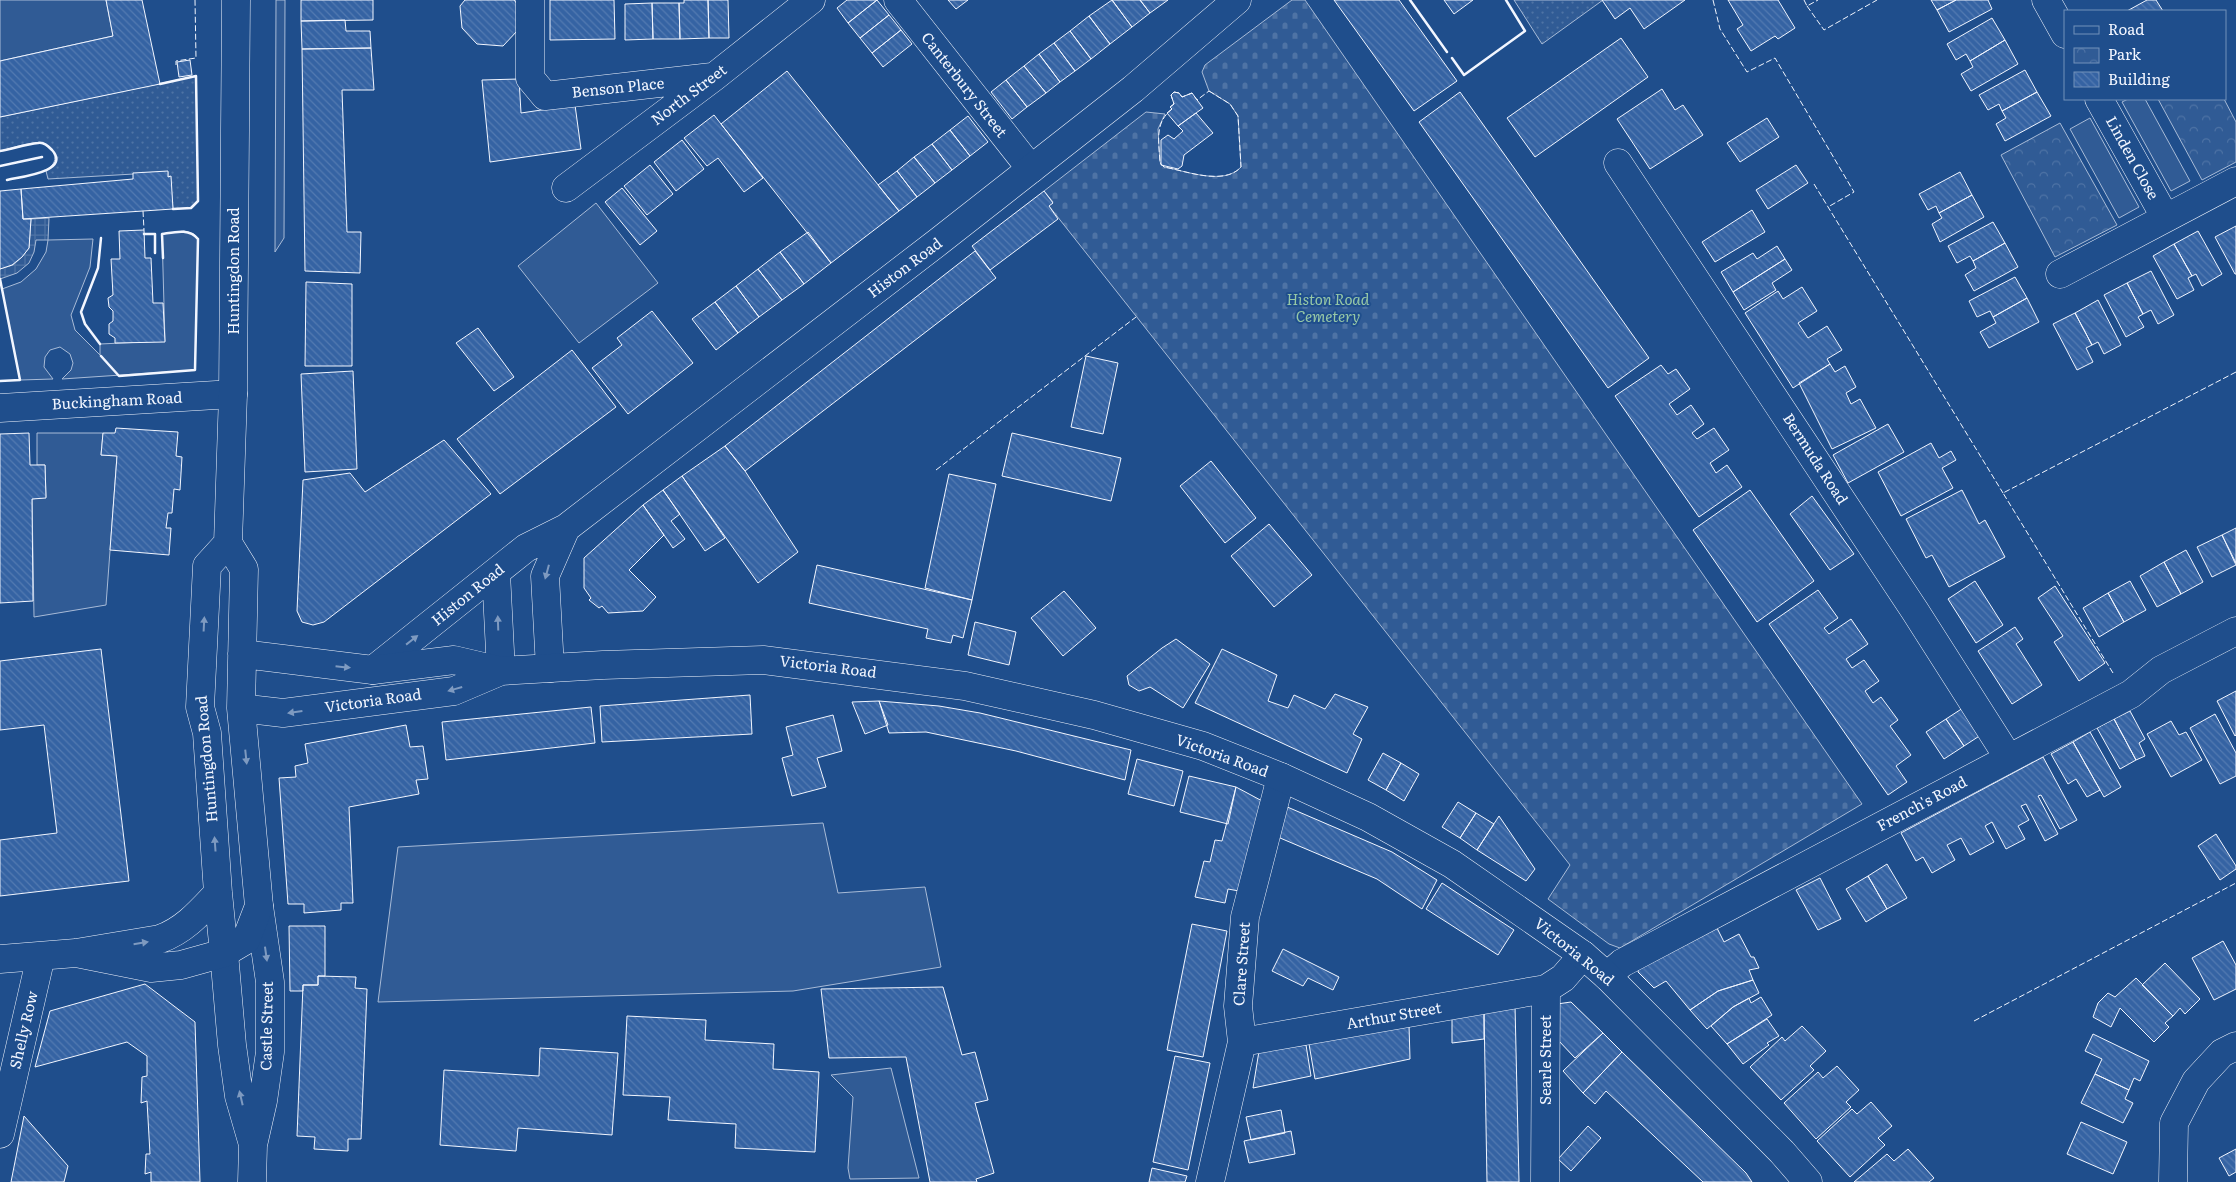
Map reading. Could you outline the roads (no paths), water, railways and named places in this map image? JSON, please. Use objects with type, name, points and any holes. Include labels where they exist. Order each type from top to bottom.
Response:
[{"type":"main road","name":"Huntingdon Road","points":[[224,953],[208,740],[200,707],[207,566],[228,542],[234,394],[236,0]]},
{"type":"main road","name":"Benson Place","points":[[530,0],[530,78],[545,96],[714,77]]},
{"type":"main road","name":"North Street","points":[[566,188],[714,77],[811,0]]},
{"type":"main road","name":"Canterbury Street","points":[[898,0],[1031,169]]},
{"type":"main road","name":"Histon Road","points":[[374,670],[526,548],[566,528],[1031,169],[1183,48],[1237,0]]},
{"type":"main road","points":[[2046,0],[2064,32]]},
{"type":"main road","name":"Linden Close","points":[[2100,100],[2165,217]]},
{"type":"main road","name":"Bermuda Road","points":[[1618,163],[1910,603],[2008,757]]},
{"type":"main road","name":"Linden Close","points":[[2060,274],[2236,181]]},
{"type":"main road","name":"Buckingham Road","points":[[0,408],[234,394]]},
{"type":"main road","name":"Histon Road","points":[[550,668],[545,576],[566,528]]},
{"type":"main road","points":[[76,953],[151,968],[181,965],[224,953],[246,940],[259,906],[241,708],[244,568],[228,542]]},
{"type":"main road","points":[[496,572],[500,671]]},
{"type":"main road","name":"French's Road","points":[[1607,976],[1622,963],[2008,757],[2131,694],[2161,670],[2236,631]]},
{"type":"main road","points":[[200,707],[242,654]]},
{"type":"main road","name":"Victoria Road","points":[[242,654],[374,670],[454,660],[500,671],[763,660],[955,684],[1094,715],[1203,746],[1281,777],[1368,817],[1452,864],[1583,955],[1607,976],[1782,1152],[1808,1182]]},
{"type":"main road","points":[[203,659],[241,708]]},
{"type":"main road","name":"Victoria Road","points":[[241,708],[283,714],[454,690],[500,671]]},
{"type":"main road","name":"Clare Street","points":[[1210,1182],[1242,1042],[1238,1006],[1245,917],[1281,777]]},
{"type":"main road","points":[[0,959],[76,953],[148,942],[173,934],[198,915],[218,893]]},
{"type":"main road","name":"Castle Street","points":[[252,1182],[253,1145],[263,1101],[270,1052],[270,982],[259,906]]},
{"type":"main road","name":"Castle Street","points":[[224,953],[232,1045],[240,1096],[253,1145]]},
{"type":"main road","points":[[1546,989],[1563,978],[1583,955]]},
{"type":"main road","name":"Shelly Row","points":[[0,1134],[41,956]]},
{"type":"main road","name":"Arthur Street","points":[[1242,1042],[1546,989]]},
{"type":"main road","name":"Searle Street","points":[[1545,1182],[1546,989]]},
{"type":"main road","points":[[2173,1182],[2174,1123],[2196,1082],[2222,1053],[2236,1046]]},
{"type":"park label","name":"Histon Road Cemetery","points":[[1328,308]]}]
